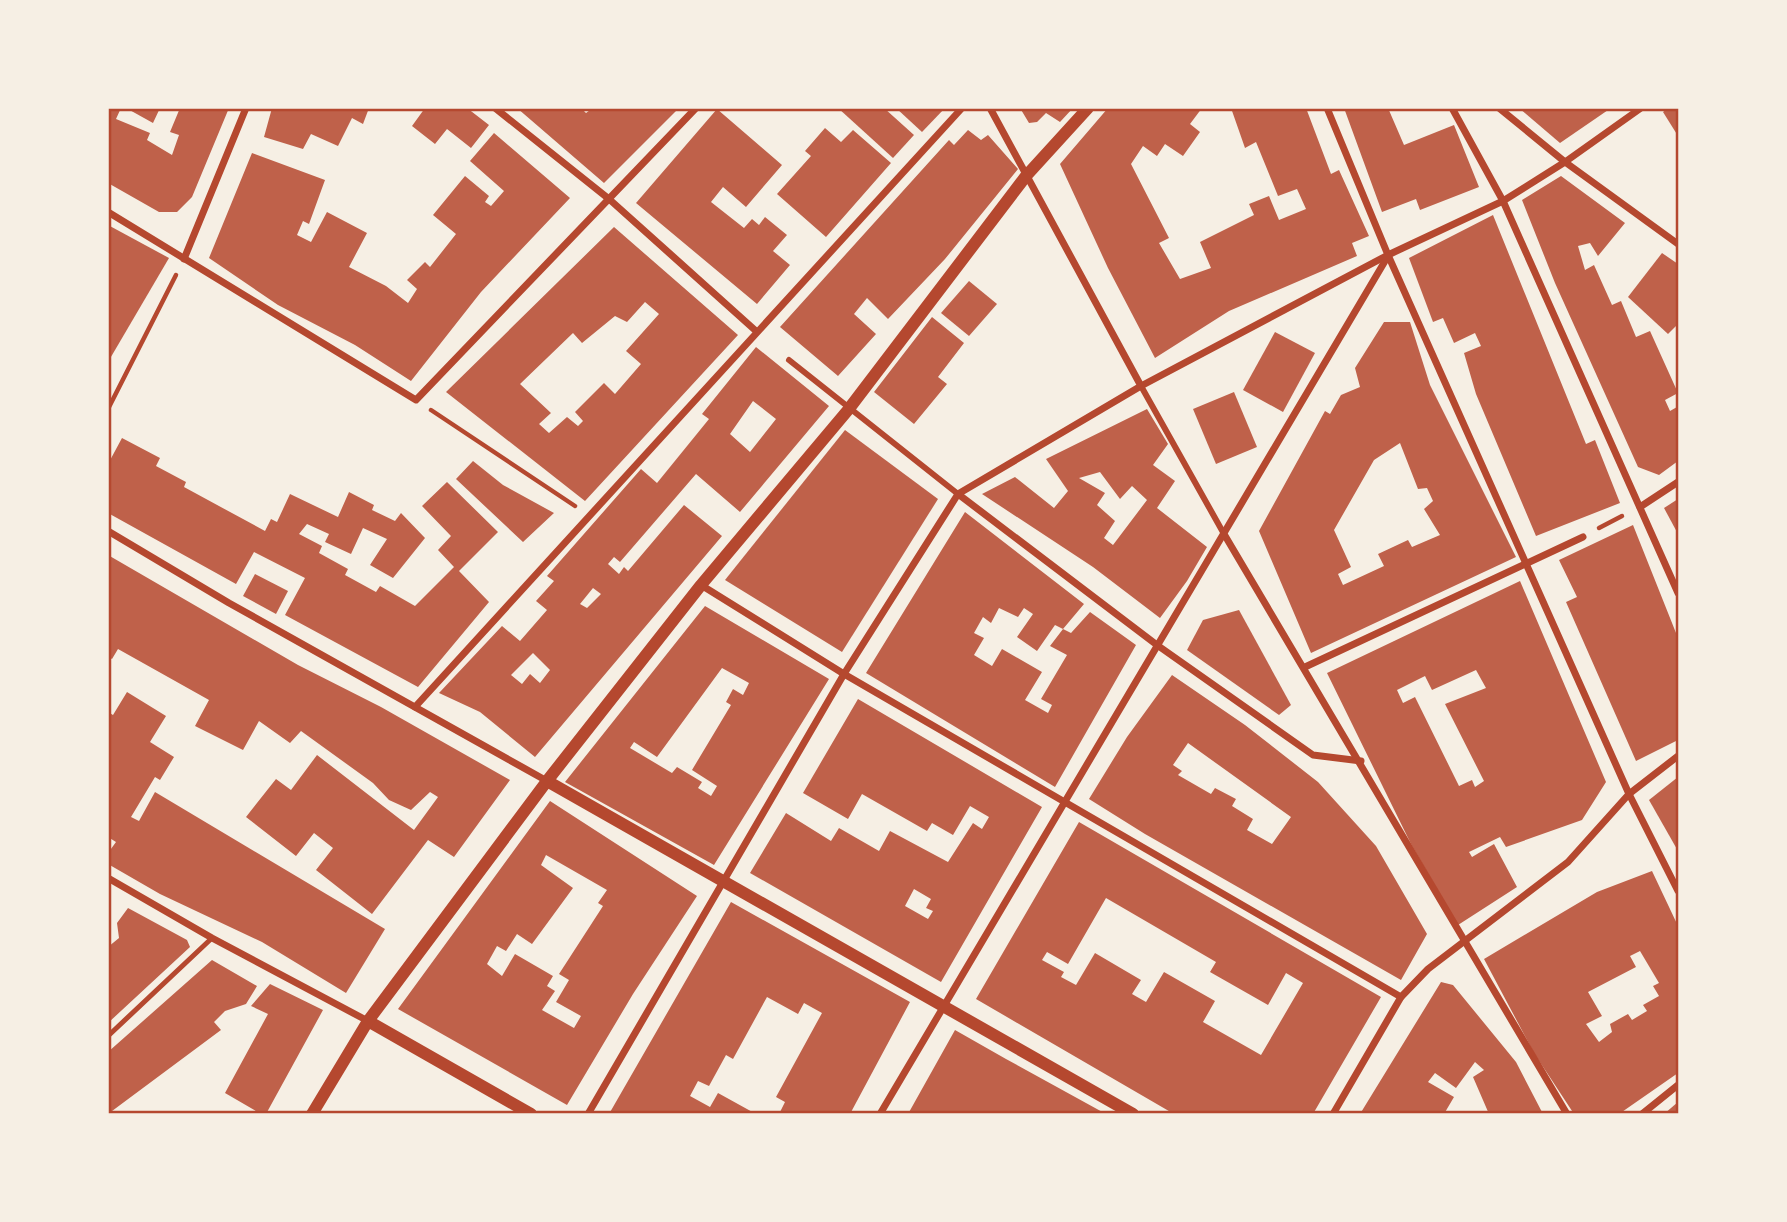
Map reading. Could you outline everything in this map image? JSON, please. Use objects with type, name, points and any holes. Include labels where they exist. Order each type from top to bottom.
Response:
[{"type":"street","points":[[184,258],[246,108]]},
{"type":"street","points":[[495,108],[609,199],[756,331]]},
{"type":"street","points":[[108,212],[416,400],[696,108]]},
{"type":"street","points":[[415,707],[587,514],[962,108]]},
{"type":"street","points":[[990,108],[1224,534],[1361,761],[1567,1114]]},
{"type":"street","points":[[312,1114],[368,1021],[547,781],[701,585],[848,410],[1026,176],[1088,108]]},
{"type":"street","points":[[1327,108],[1388,255],[1629,794],[1678,891]]},
{"type":"street","points":[[1452,108],[1503,201],[1678,593]]},
{"type":"street","points":[[1499,108],[1565,162],[1678,244]]},
{"type":"street","points":[[588,1114],[844,674],[958,495],[1141,386],[1388,255],[1503,201],[1565,162],[1641,108]]},
{"type":"street","points":[[880,1114],[1388,255]]},
{"type":"street","points":[[789,360],[848,410],[958,495],[1157,645],[1313,755],[1361,761]]},
{"type":"street","points":[[1640,507],[1678,482]]},
{"type":"street","points":[[108,531],[1133,1114]]},
{"type":"street","points":[[1305,667],[1583,537]]},
{"type":"street","points":[[701,585],[844,674],[1401,997]]},
{"type":"street","points":[[1333,1114],[1401,997],[1428,969],[1568,862],[1629,794],[1678,756]]},
{"type":"street","points":[[108,878],[531,1114]]},
{"type":"street","points":[[1642,1114],[1678,1085]]},
{"type":"lane","points":[[108,1036],[212,938]]},
{"type":"path","points":[[108,409],[184,258]]},
{"type":"path","points":[[416,400],[587,514]]},
{"type":"path","points":[[1583,537],[1640,507]]},
{"type":"building","points":[[108,108],[121,108],[116,119],[150,133],[147,140],[172,155],[179,135],[170,132],[180,108],[229,108],[192,197],[177,212],[159,212],[108,183]]},
{"type":"building","points":[[126,108],[160,108],[153,123]]},
{"type":"building","points":[[272,108],[369,108],[363,124],[352,118],[338,146],[311,134],[303,149],[264,137]]},
{"type":"building","points":[[425,108],[467,108],[489,125],[471,148],[447,129],[435,144],[412,126]]},
{"type":"building","points":[[517,108],[581,108],[586,113],[593,108],[679,108],[604,183]]},
{"type":"building","points":[[838,108],[884,108],[914,135],[893,158]]},
{"type":"building","points":[[896,108],[945,108],[922,132]]},
{"type":"building","points":[[1020,108],[1073,108],[1060,122],[1046,113],[1037,122],[1029,123]]},
{"type":"building","points":[[1108,108],[1202,108],[1190,124],[1200,132],[1183,156],[1165,144],[1157,156],[1143,146],[1131,164],[1169,238],[1159,243],[1180,279],[1211,268],[1200,242],[1254,215],[1249,204],[1269,196],[1279,220],[1306,209],[1297,189],[1278,196],[1256,142],[1245,148],[1231,108],[1306,108],[1331,174],[1339,170],[1369,236],[1352,243],[1357,256],[1229,311],[1155,358],[1108,268],[1060,164]]},
{"type":"building","points":[[1344,108],[1388,108],[1404,145],[1454,125],[1479,187],[1420,210],[1416,199],[1382,212]]},
{"type":"building","points":[[1519,108],[1611,108],[1560,143]]},
{"type":"building","points":[[1668,108],[1678,108],[1678,136],[1663,112]]},
{"type":"building","points":[[717,109],[782,165],[746,207],[723,187],[711,202],[744,228],[752,219],[759,225],[765,217],[787,235],[773,251],[790,265],[757,304],[636,203]]},
{"type":"building","points":[[825,128],[841,142],[853,130],[891,163],[826,237],[777,194],[811,156],[805,151]]},
{"type":"building","points":[[968,130],[981,140],[988,135],[1018,169],[945,259],[888,319],[867,298],[854,314],[876,334],[838,376],[780,327],[949,140],[954,145]]},
{"type":"building","points":[[494,133],[570,198],[481,292],[411,381],[355,345],[278,305],[209,258],[252,153],[325,180],[309,224],[303,221],[297,235],[311,242],[327,212],[367,233],[349,267],[386,286],[408,303],[417,289],[407,280],[425,262],[430,267],[456,234],[433,215],[465,176],[489,196],[485,202],[491,206],[504,191],[470,161]]},
{"type":"building","points":[[1561,176],[1625,223],[1598,256],[1590,243],[1578,246],[1585,270],[1594,265],[1612,305],[1621,301],[1636,337],[1650,331],[1678,393],[1665,400],[1670,411],[1677,407],[1678,410],[1678,461],[1659,475],[1638,467],[1555,283],[1522,200]]},
{"type":"building","points":[[1493,215],[1586,444],[1595,440],[1620,503],[1536,536],[1476,394],[1464,353],[1481,346],[1475,333],[1454,343],[1443,318],[1433,322],[1409,258]]},
{"type":"building","points":[[108,225],[169,258],[108,362]]},
{"type":"building","points":[[614,227],[738,335],[585,501],[446,392]],"holes":[[[645,302],[659,314],[626,351],[641,364],[615,394],[604,383],[575,412],[583,421],[578,426],[567,417],[549,433],[539,424],[551,413],[520,384],[573,333],[582,343],[615,316],[627,322]]]},
{"type":"building","points":[[1662,253],[1678,264],[1678,324],[1668,334],[1628,297]]},
{"type":"building","points":[[969,281],[997,304],[969,336],[941,313]]},
{"type":"building","points":[[932,317],[964,343],[938,377],[947,384],[914,424],[874,392]]},
{"type":"building","points":[[1384,322],[1410,322],[1430,385],[1516,557],[1311,653],[1259,531],[1325,411],[1330,414],[1341,395],[1360,387],[1355,368]],"holes":[[[1400,443],[1418,489],[1427,488],[1433,501],[1424,509],[1440,535],[1412,547],[1408,540],[1378,554],[1384,566],[1343,585],[1338,574],[1351,567],[1334,530],[1374,460]]]},
{"type":"building","points":[[1275,332],[1315,353],[1283,412],[1243,390]]},
{"type":"building","points":[[756,347],[829,406],[740,512],[696,474],[620,562],[614,557],[608,564],[619,574],[624,567],[628,571],[684,505],[722,536],[535,757],[480,712],[439,693],[502,626],[520,641],[547,610],[536,601],[554,581],[547,576],[641,469],[657,483],[709,419],[702,414]],"holes":[[[753,401],[776,419],[750,452],[730,434]],[[593,588],[601,594],[587,608],[580,604]],[[533,653],[550,670],[540,683],[530,674],[522,684],[511,675]]]},
{"type":"building","points":[[1234,392],[1257,447],[1216,464],[1193,409]]},
{"type":"building","points":[[1147,409],[1168,444],[1153,465],[1175,481],[1157,508],[1207,547],[1160,618],[1093,567],[982,494],[1015,477],[1054,508],[1068,491],[1046,459]],"holes":[[[1100,472],[1120,499],[1132,486],[1147,500],[1113,545],[1104,538],[1115,521],[1097,505],[1105,493],[1079,478]]]},
{"type":"building","points":[[845,430],[938,499],[842,652],[725,580]]},
{"type":"building","points":[[122,438],[160,458],[156,466],[186,482],[184,487],[265,531],[271,519],[277,522],[290,494],[338,517],[349,492],[374,505],[372,510],[395,521],[401,513],[425,538],[393,578],[370,565],[387,539],[363,528],[351,554],[325,542],[329,534],[307,524],[299,534],[322,546],[319,553],[348,569],[345,575],[376,592],[380,586],[415,606],[454,567],[438,550],[451,536],[422,506],[447,482],[498,532],[459,571],[489,602],[418,687],[285,615],[305,578],[254,552],[236,584],[108,513],[108,464]]},
{"type":"building","points":[[473,461],[503,485],[554,513],[523,542],[456,479]]},
{"type":"building","points":[[1678,499],[1678,534],[1664,508]]},
{"type":"building","points":[[965,512],[1084,604],[1063,629],[1071,633],[1090,612],[1136,645],[1055,787],[866,673]],"holes":[[[999,608],[1018,617],[1024,608],[1033,614],[1017,637],[1037,651],[1055,625],[1063,629],[1050,646],[1067,655],[1041,699],[1052,705],[1048,713],[1025,700],[1042,672],[1002,649],[992,666],[974,655],[984,638],[974,633],[983,617],[991,623]]]},
{"type":"building","points":[[1633,525],[1678,638],[1678,740],[1636,761],[1566,602],[1577,597],[1559,560]]},
{"type":"building","points":[[108,555],[298,665],[381,707],[510,780],[454,857],[428,840],[372,914],[316,870],[333,848],[314,833],[296,856],[246,817],[276,779],[291,790],[317,755],[414,830],[438,797],[430,792],[411,810],[389,800],[373,783],[301,731],[290,743],[259,721],[243,750],[195,726],[209,700],[118,649],[112,659],[108,657]]},
{"type":"building","points":[[255,574],[288,591],[276,614],[243,596]]},
{"type":"building","points":[[1520,581],[1606,782],[1582,820],[1506,847],[1500,837],[1469,852],[1472,857],[1494,844],[1517,887],[1458,925],[1411,844],[1327,673]],"holes":[[[1476,670],[1486,688],[1445,704],[1484,781],[1475,787],[1472,780],[1459,786],[1415,697],[1403,703],[1397,690],[1425,676],[1432,690]]]},
{"type":"building","points":[[705,606],[829,679],[714,865],[565,782]],"holes":[[[722,668],[749,683],[743,695],[733,689],[726,702],[731,705],[692,770],[717,786],[711,796],[698,788],[702,782],[677,767],[672,773],[630,748],[634,742],[657,757]]]},
{"type":"building","points":[[1239,610],[1291,705],[1279,715],[1187,650],[1203,620]]},
{"type":"building","points":[[1172,675],[1245,725],[1318,782],[1376,846],[1427,934],[1401,980],[1145,834],[1089,799],[1127,737]],"holes":[[[1188,743],[1291,817],[1272,844],[1247,830],[1253,819],[1232,806],[1236,799],[1215,788],[1211,794],[1178,775],[1182,771],[1173,765]]]},
{"type":"building","points":[[127,692],[166,716],[150,742],[174,757],[160,780],[155,777],[131,817],[139,821],[155,792],[385,929],[346,993],[262,942],[160,894],[108,864],[108,853],[116,842],[108,837],[108,712],[113,715]]},
{"type":"building","points":[[858,699],[1042,807],[941,982],[750,873],[786,813],[831,841],[839,828],[879,851],[890,831],[948,862],[973,823],[982,829],[989,817],[970,806],[953,835],[932,823],[927,831],[862,794],[848,819],[803,793]],"holes":[[[914,889],[931,899],[926,908],[933,911],[928,919],[905,906]]]},
{"type":"building","points":[[1678,777],[1678,851],[1649,800]]},
{"type":"building","points":[[550,801],[697,896],[633,994],[567,1105],[398,1009]],"holes":[[[546,855],[607,890],[598,903],[603,906],[559,974],[569,980],[556,1002],[581,1016],[574,1028],[542,1010],[555,991],[547,986],[553,976],[515,954],[502,976],[487,964],[497,946],[506,951],[517,934],[532,944],[573,888],[541,865]]]},
{"type":"building","points":[[1079,822],[1381,997],[1313,1114],[1174,1114],[976,999]],"holes":[[[1106,898],[1216,962],[1210,972],[1268,1005],[1286,973],[1303,983],[1261,1055],[1203,1022],[1215,1001],[1164,972],[1146,1002],[1132,994],[1141,980],[1095,953],[1076,985],[1061,977],[1064,972],[1042,960],[1047,952],[1068,964]]]},
{"type":"building","points":[[1652,871],[1678,926],[1678,1073],[1619,1114],[1574,1114],[1534,1053],[1484,959],[1597,892]],"holes":[[[1640,951],[1659,983],[1653,986],[1659,996],[1643,1005],[1647,1011],[1632,1020],[1628,1014],[1610,1024],[1612,1032],[1599,1042],[1586,1024],[1602,1016],[1588,992],[1636,967],[1630,956]]]},
{"type":"building","points":[[731,902],[910,1002],[850,1114],[779,1114],[785,1102],[776,1097],[822,1013],[804,1003],[798,1014],[767,997],[733,1059],[726,1055],[709,1086],[698,1081],[690,1096],[710,1107],[718,1093],[756,1114],[609,1114]]},
{"type":"building","points":[[128,908],[187,940],[190,947],[108,1023],[108,947],[119,938],[117,923]]},
{"type":"building","points":[[212,960],[257,986],[246,1004],[225,1011],[214,1022],[221,1030],[108,1114],[108,1052]]},
{"type":"building","points":[[1441,982],[1453,985],[1516,1062],[1543,1114],[1489,1114],[1473,1077],[1484,1070],[1475,1062],[1456,1088],[1435,1073],[1428,1082],[1454,1097],[1444,1114],[1360,1114]]},
{"type":"building","points":[[270,984],[323,1010],[266,1114],[261,1114],[225,1093],[268,1014],[251,1006]]},
{"type":"building","points":[[955,1030],[1006,1059],[1106,1114],[908,1114]]},
{"type":"building","points":[[1678,1102],[1678,1114],[1664,1114]]}]
